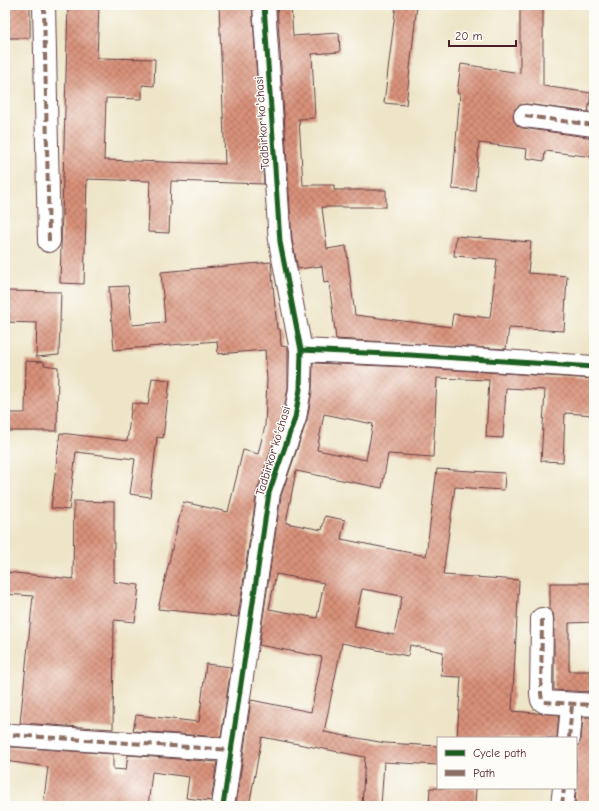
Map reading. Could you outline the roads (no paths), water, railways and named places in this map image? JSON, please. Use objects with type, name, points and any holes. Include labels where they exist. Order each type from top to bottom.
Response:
[{"type":"street","points":[[44,5],[49,241]]},
{"type":"street","name":"Tadbirkor koʻchasi","points":[[223,806],[269,493],[295,418],[300,389],[301,350],[280,242],[264,5]]},
{"type":"street","points":[[525,116],[594,125]]},
{"type":"street","points":[[301,350],[410,355],[594,367]]},
{"type":"street","points":[[542,619],[540,694],[542,700],[545,702],[572,705],[594,705]]},
{"type":"street","points":[[569,737],[572,705]]},
{"type":"street","points":[[13,735],[231,750]]},
{"type":"street","points":[[562,806],[564,789]]}]
